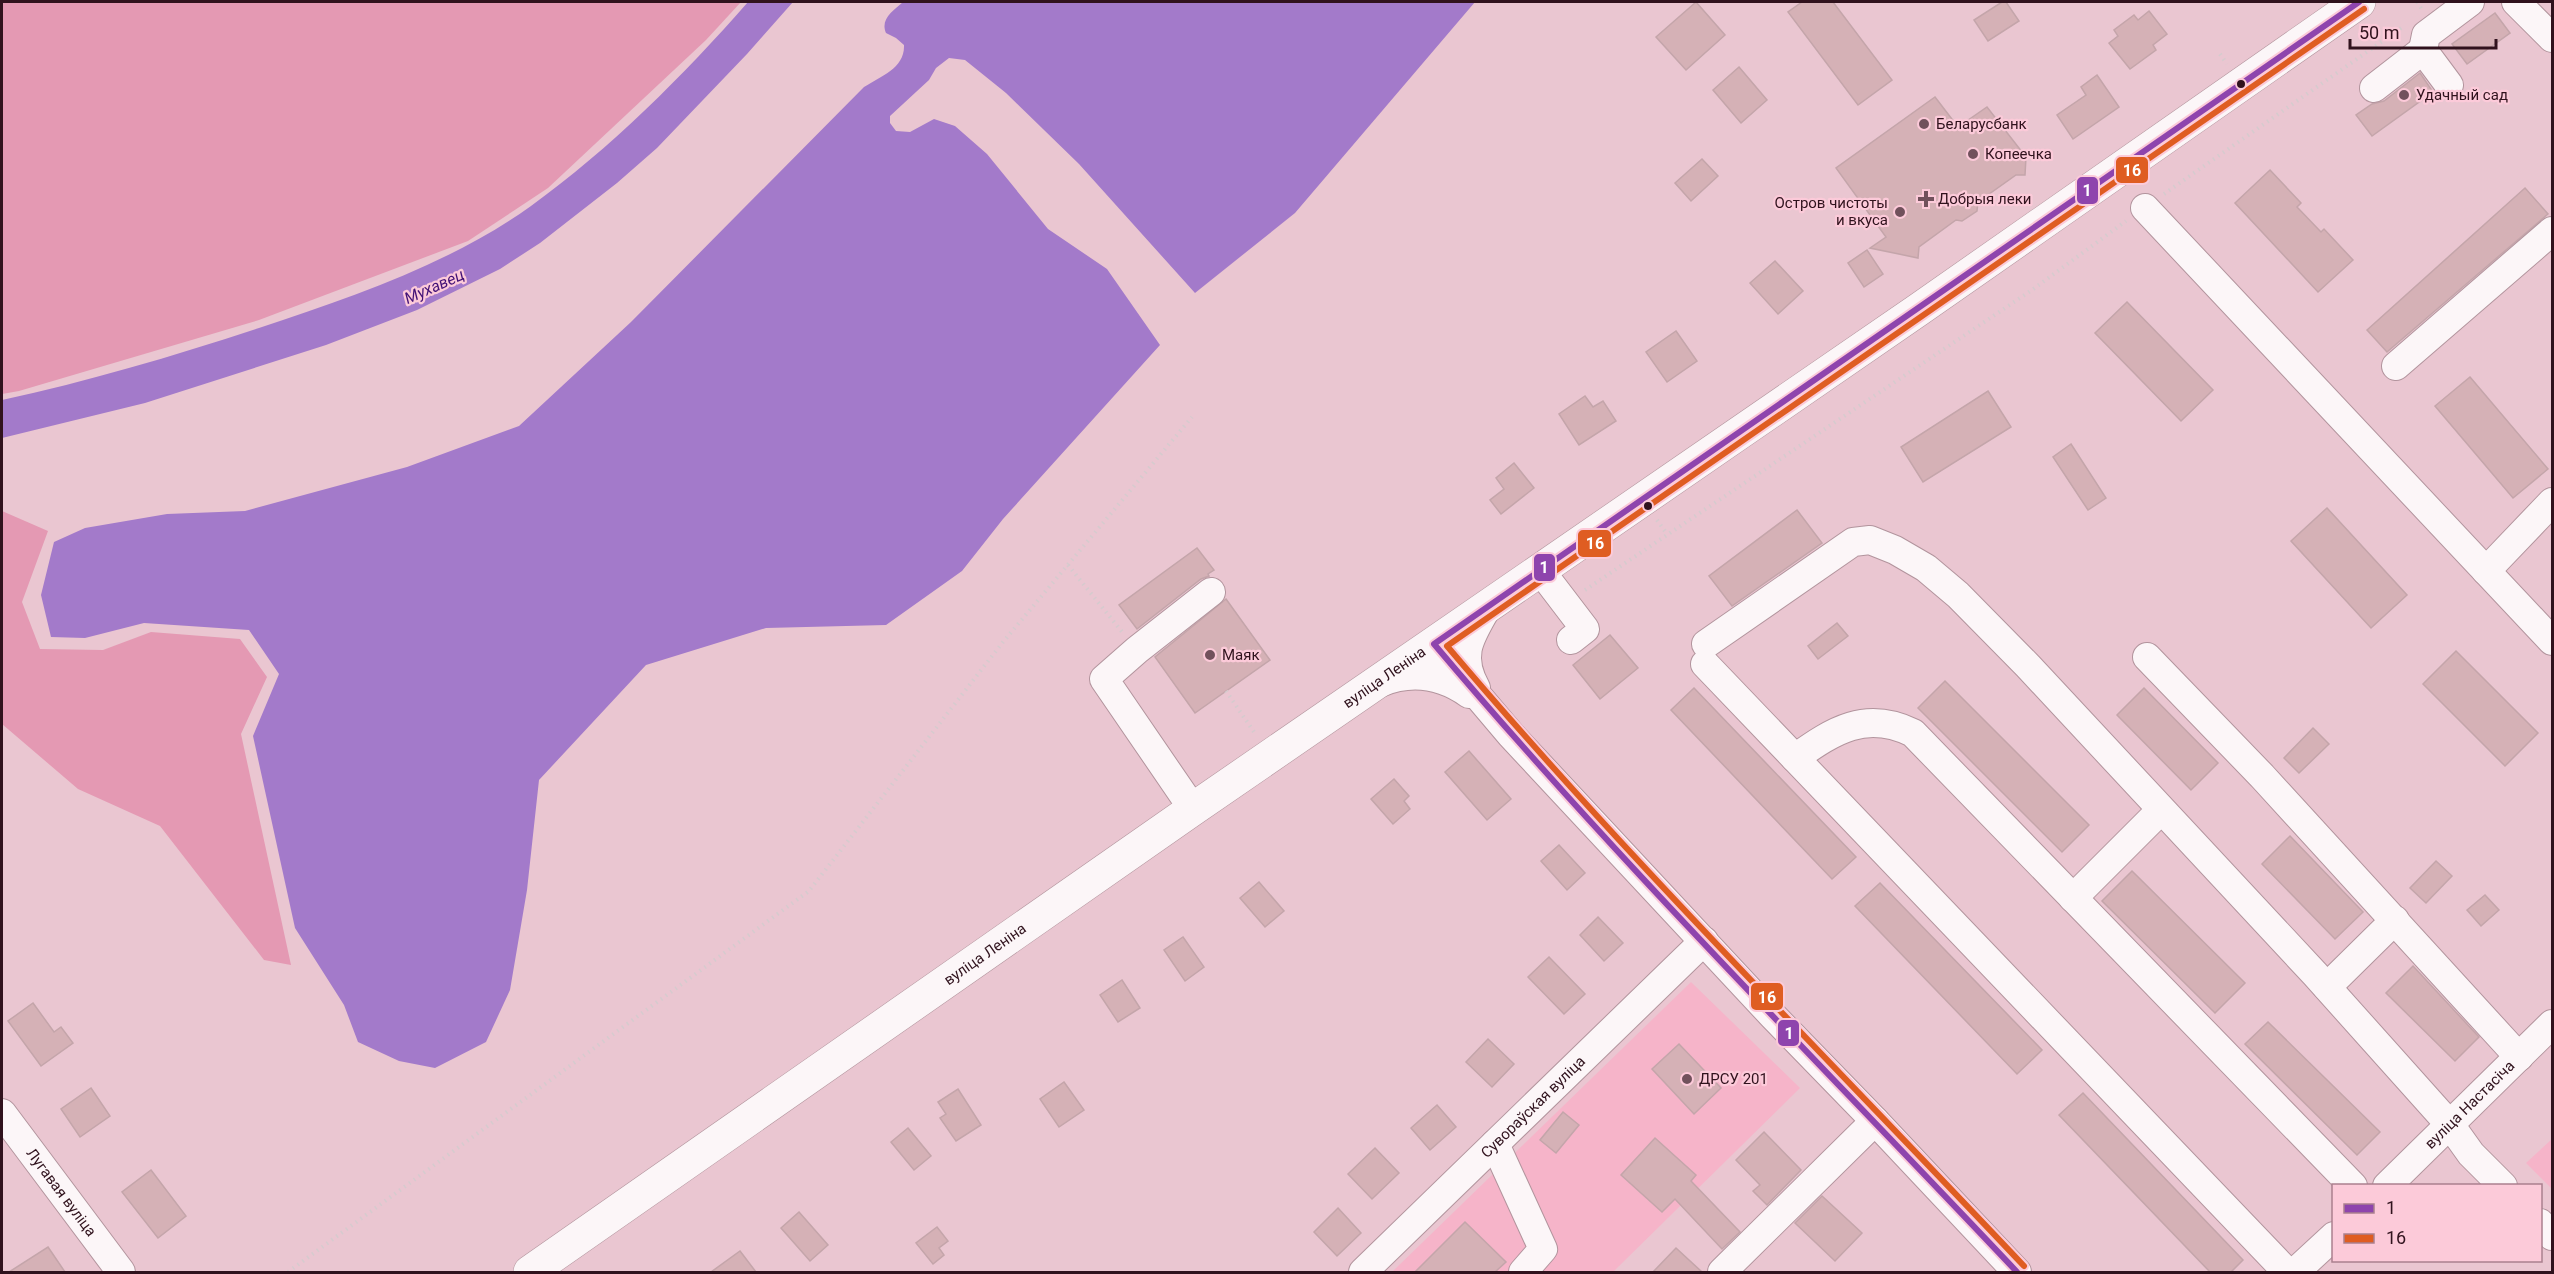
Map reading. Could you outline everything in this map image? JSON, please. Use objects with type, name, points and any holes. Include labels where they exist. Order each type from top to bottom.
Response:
[{"type":"main road","name":"вуліца Леніна","points":[[530,1272],[1488,606],[1549,583],[1918,310],[2357,2]]},
{"type":"street","points":[[2374,88],[2423,50],[2426,35],[2470,2]]},
{"type":"street","points":[[2516,2],[2553,38]]},
{"type":"street","points":[[2423,50],[2449,85]]},
{"type":"street","points":[[2145,208],[2553,641]]},
{"type":"street","points":[[2396,366],[2553,231]]},
{"type":"street","points":[[2486,571],[2553,502]]},
{"type":"street","points":[[2288,1272],[1795,758],[1705,654],[1853,542],[1870,540],[1894,550],[1926,568],[1958,595],[2327,987],[2451,1126],[2471,1154],[2502,1184]]},
{"type":"street","points":[[1549,583],[1585,629],[1571,640]]},
{"type":"street","points":[[1193,809],[1104,679],[1210,592]]},
{"type":"street","points":[[1485,706],[1471,680],[1465,660],[1472,634],[1488,606]]},
{"type":"street","points":[[1434,644],[1485,706],[1773,1016],[2017,1272]]},
{"type":"street","points":[[2147,657],[2262,776],[2519,1057]]},
{"type":"street","points":[[1373,685],[1390,679],[1418,675],[1437,677],[1457,686],[1485,706]]},
{"type":"street","points":[[1795,758],[1821,739],[1854,725],[1878,722],[1896,725],[1913,733],[2352,1184]]},
{"type":"street","points":[[2073,898],[2162,810]]},
{"type":"street","points":[[2327,987],[2395,921]]},
{"type":"street","name":"Сувораўская вуліца","points":[[1363,1272],[1704,941]]},
{"type":"street","name":"вуліца Настасіча","points":[[2388,1184],[2451,1126],[2553,1024]]},
{"type":"street","name":"Лугавая вуліца","points":[[2,1113],[122,1272]]},
{"type":"street","points":[[1722,1272],[1875,1121]]},
{"type":"street","points":[[1495,1144],[1543,1249],[1523,1272]]},
{"type":"street","points":[[2542,1224],[2553,1236]]},
{"type":"street","points":[[2295,1272],[2332,1238]]},
{"type":"path","points":[[2414,19],[2423,12],[2417,2]]},
{"type":"path","points":[[1549,583],[1582,592],[2032,290],[2405,25]]},
{"type":"path","points":[[288,1272],[808,891],[1003,642],[1192,417]]},
{"type":"path","points":[[1068,565],[1137,650]]},
{"type":"shaded area","points":[[2,2],[741,2],[706,40],[548,188],[468,241],[259,320],[19,391],[2,394]]},
{"type":"shaded area","points":[[2,511],[48,531],[22,602],[40,649],[103,650],[151,632],[240,639],[267,677],[241,734],[291,965],[264,960],[160,826],[78,789],[2,724]]},
{"type":"shaded area","points":[[1691,982],[1800,1088],[1613,1272],[1392,1272]]},
{"type":"shaded area","points":[[2552,1139],[2552,1189],[2526,1163]]},
{"type":"water","name":"Мухавец","points":[[748,2],[793,2],[657,148],[617,183],[540,243],[500,269],[417,310],[326,345],[145,403],[2,438],[2,400],[67,385],[163,358],[329,304],[434,262],[500,227],[560,184],[618,136],[672,84]]},
{"type":"water","points":[[903,2],[1475,2],[1295,213],[1195,293],[1079,164],[1006,93],[965,60],[949,58],[936,68],[929,80],[890,116],[890,123],[896,131],[910,132],[934,119],[955,126],[987,154],[1048,229],[1107,269],[1160,345],[1003,519],[962,571],[886,625],[766,628],[646,665],[539,780],[527,890],[510,990],[486,1042],[435,1068],[399,1061],[358,1042],[344,1005],[295,928],[253,736],[279,674],[249,630],[144,623],[85,638],[51,637],[41,595],[54,542],[85,528],[167,514],[245,511],[407,467],[519,426],[631,322],[864,87],[891,70],[901,60],[904,45],[886,33],[885,24],[888,16]]},
{"type":"building","points":[[1696,2],[1725,35],[1686,70],[1656,37]]},
{"type":"building","points":[[1802,2],[1833,2],[1892,80],[1858,105],[1788,12]]},
{"type":"building","points":[[2002,2],[2006,2],[2019,21],[1988,41],[1974,20]]},
{"type":"building","points":[[2149,11],[2167,34],[2153,45],[2156,50],[2130,69],[2109,43],[2118,36],[2114,30],[2134,15],[2138,20]]},
{"type":"building","points":[[2495,13],[2510,33],[2467,64],[2452,44]]},
{"type":"building","points":[[1739,67],[1767,100],[1741,123],[1713,90]]},
{"type":"building","points":[[2420,73],[2433,92],[2372,136],[2356,115],[2372,104],[2384,101]]},
{"type":"building","points":[[2097,75],[2119,107],[2073,139],[2057,115],[2086,95],[2081,87]]},
{"type":"building","points":[[1935,97],[1958,127],[1987,107],[2026,157],[2025,175],[2016,175],[1978,202],[1977,211],[1962,221],[1956,220],[1919,247],[1918,258],[1870,248],[1886,237],[1836,168]]},
{"type":"building","points":[[1702,159],[1718,176],[1691,201],[1675,183]]},
{"type":"building","points":[[2270,170],[2301,203],[2297,207],[2321,232],[2324,229],[2353,260],[2318,292],[2235,203]]},
{"type":"building","points":[[2525,188],[2548,214],[2387,352],[2367,330]]},
{"type":"building","points":[[1867,250],[1883,274],[1864,287],[1848,263]]},
{"type":"building","points":[[1775,261],[1803,291],[1778,314],[1750,283]]},
{"type":"building","points":[[2127,302],[2213,390],[2181,421],[2095,333]]},
{"type":"building","points":[[1676,331],[1697,361],[1667,382],[1646,352]]},
{"type":"building","points":[[2470,377],[2548,469],[2513,498],[2435,406]]},
{"type":"building","points":[[1988,391],[2011,427],[1923,482],[1901,447]]},
{"type":"building","points":[[1585,396],[1593,407],[1603,401],[1616,421],[1579,445],[1559,414]]},
{"type":"building","points":[[2071,444],[2106,498],[2088,510],[2053,457]]},
{"type":"building","points":[[1514,463],[1534,488],[1501,514],[1490,500],[1504,489],[1496,478]]},
{"type":"building","points":[[2327,508],[2407,595],[2371,628],[2291,541]]},
{"type":"building","points":[[1797,510],[1822,543],[1732,606],[1709,576]]},
{"type":"building","points":[[1197,548],[1214,570],[1137,629],[1119,605]]},
{"type":"building","name":"Маяк","points":[[1226,599],[1270,660],[1195,713],[1155,657]]},
{"type":"building","points":[[1837,623],[1848,636],[1818,659],[1808,646]]},
{"type":"building","points":[[1610,635],[1638,668],[1600,699],[1573,665]]},
{"type":"building","points":[[2456,651],[2538,733],[2505,766],[2423,684]]},
{"type":"building","points":[[1945,681],[2089,825],[2062,852],[1918,708]]},
{"type":"building","points":[[1694,688],[1856,857],[1832,879],[1671,710]]},
{"type":"building","points":[[2144,688],[2218,763],[2191,790],[2117,715]]},
{"type":"building","points":[[2313,728],[2329,744],[2299,773],[2284,758]]},
{"type":"building","points":[[1469,751],[1511,799],[1487,820],[1445,772]]},
{"type":"building","points":[[1394,779],[1409,796],[1404,801],[1410,809],[1393,824],[1371,799]]},
{"type":"building","points":[[2290,836],[2363,912],[2335,939],[2262,864]]},
{"type":"building","points":[[1559,845],[1585,873],[1567,890],[1541,861]]},
{"type":"building","points":[[2436,861],[2452,876],[2426,903],[2410,888]]},
{"type":"building","points":[[2132,871],[2245,983],[2215,1013],[2102,901]]},
{"type":"building","points":[[1259,882],[1284,911],[1265,927],[1240,898]]},
{"type":"building","points":[[1880,883],[2042,1050],[2017,1074],[1855,906]]},
{"type":"building","points":[[2485,895],[2499,910],[2481,926],[2467,910]]},
{"type":"building","points":[[1598,917],[1623,943],[1604,961],[1580,935]]},
{"type":"building","points":[[1183,937],[1204,967],[1185,981],[1164,950]]},
{"type":"building","points":[[1549,957],[1585,994],[1564,1014],[1528,977]]},
{"type":"building","points":[[2413,966],[2479,1037],[2455,1061],[2386,993]]},
{"type":"building","points":[[1122,980],[1140,1008],[1118,1022],[1100,995]]},
{"type":"building","points":[[33,1003],[54,1032],[61,1027],[73,1043],[41,1066],[8,1021]]},
{"type":"building","points":[[2268,1022],[2380,1132],[2357,1155],[2245,1044]]},
{"type":"building","points":[[1488,1039],[1514,1064],[1492,1087],[1466,1062]]},
{"type":"building","name":"ДРСУ 201","points":[[1679,1044],[1721,1088],[1694,1114],[1652,1069]]},
{"type":"building","points":[[1064,1082],[1084,1110],[1059,1127],[1040,1099]]},
{"type":"building","points":[[91,1088],[110,1116],[80,1137],[61,1109]]},
{"type":"building","points":[[958,1089],[981,1125],[956,1141],[940,1118],[946,1114],[938,1102]]},
{"type":"building","points":[[2083,1093],[2243,1260],[2231,1272],[2210,1272],[2059,1115]]},
{"type":"building","points":[[1437,1105],[1456,1127],[1430,1150],[1411,1128]]},
{"type":"building","points":[[1563,1112],[1579,1125],[1556,1153],[1540,1140]]},
{"type":"building","points":[[908,1128],[931,1156],[914,1170],[891,1142]]},
{"type":"building","points":[[1764,1132],[1801,1170],[1767,1205],[1753,1191],[1760,1185],[1736,1160]]},
{"type":"building","points":[[1655,1138],[1696,1175],[1691,1181],[1740,1232],[1722,1249],[1675,1199],[1662,1212],[1621,1175]]},
{"type":"building","points":[[1375,1148],[1399,1173],[1372,1199],[1348,1174]]},
{"type":"building","points":[[151,1170],[186,1216],[158,1238],[122,1192]]},
{"type":"building","points":[[1822,1196],[1862,1233],[1835,1261],[1795,1223]]},
{"type":"building","points":[[1338,1208],[1361,1233],[1337,1256],[1314,1232]]},
{"type":"building","points":[[799,1212],[828,1245],[810,1261],[781,1228]]},
{"type":"building","points":[[1465,1222],[1506,1262],[1495,1272],[1415,1272]]},
{"type":"building","points":[[937,1227],[948,1241],[939,1248],[944,1255],[933,1264],[916,1243]]},
{"type":"building","points":[[48,1247],[65,1272],[9,1272]]},
{"type":"building","points":[[1676,1248],[1702,1272],[1653,1272]]},
{"type":"building","points":[[740,1251],[756,1272],[711,1272]]},
{"type":"transit line","name":"1","points":[[2017,1272],[1648,884],[1575,805],[1434,644],[2359,2]]},
{"type":"transit line","name":"16","points":[[2024,1266],[1658,882],[1516,726],[1447,646],[2364,9]]},
{"type":"place","name":"Удачный сад","points":[[2404,95]]},
{"type":"place","name":"Беларусбанк","points":[[1924,124]]},
{"type":"place","name":"Копеечка","points":[[1973,154]]},
{"type":"place","name":"Добрыя леки","points":[[1926,199]]},
{"type":"place","name":"Остров чистоты и вкуса","points":[[1900,212]]},
{"type":"place","name":"Маяк","points":[[1210,655]]},
{"type":"place","name":"ДРСУ 201","points":[[1687,1079]]}]
